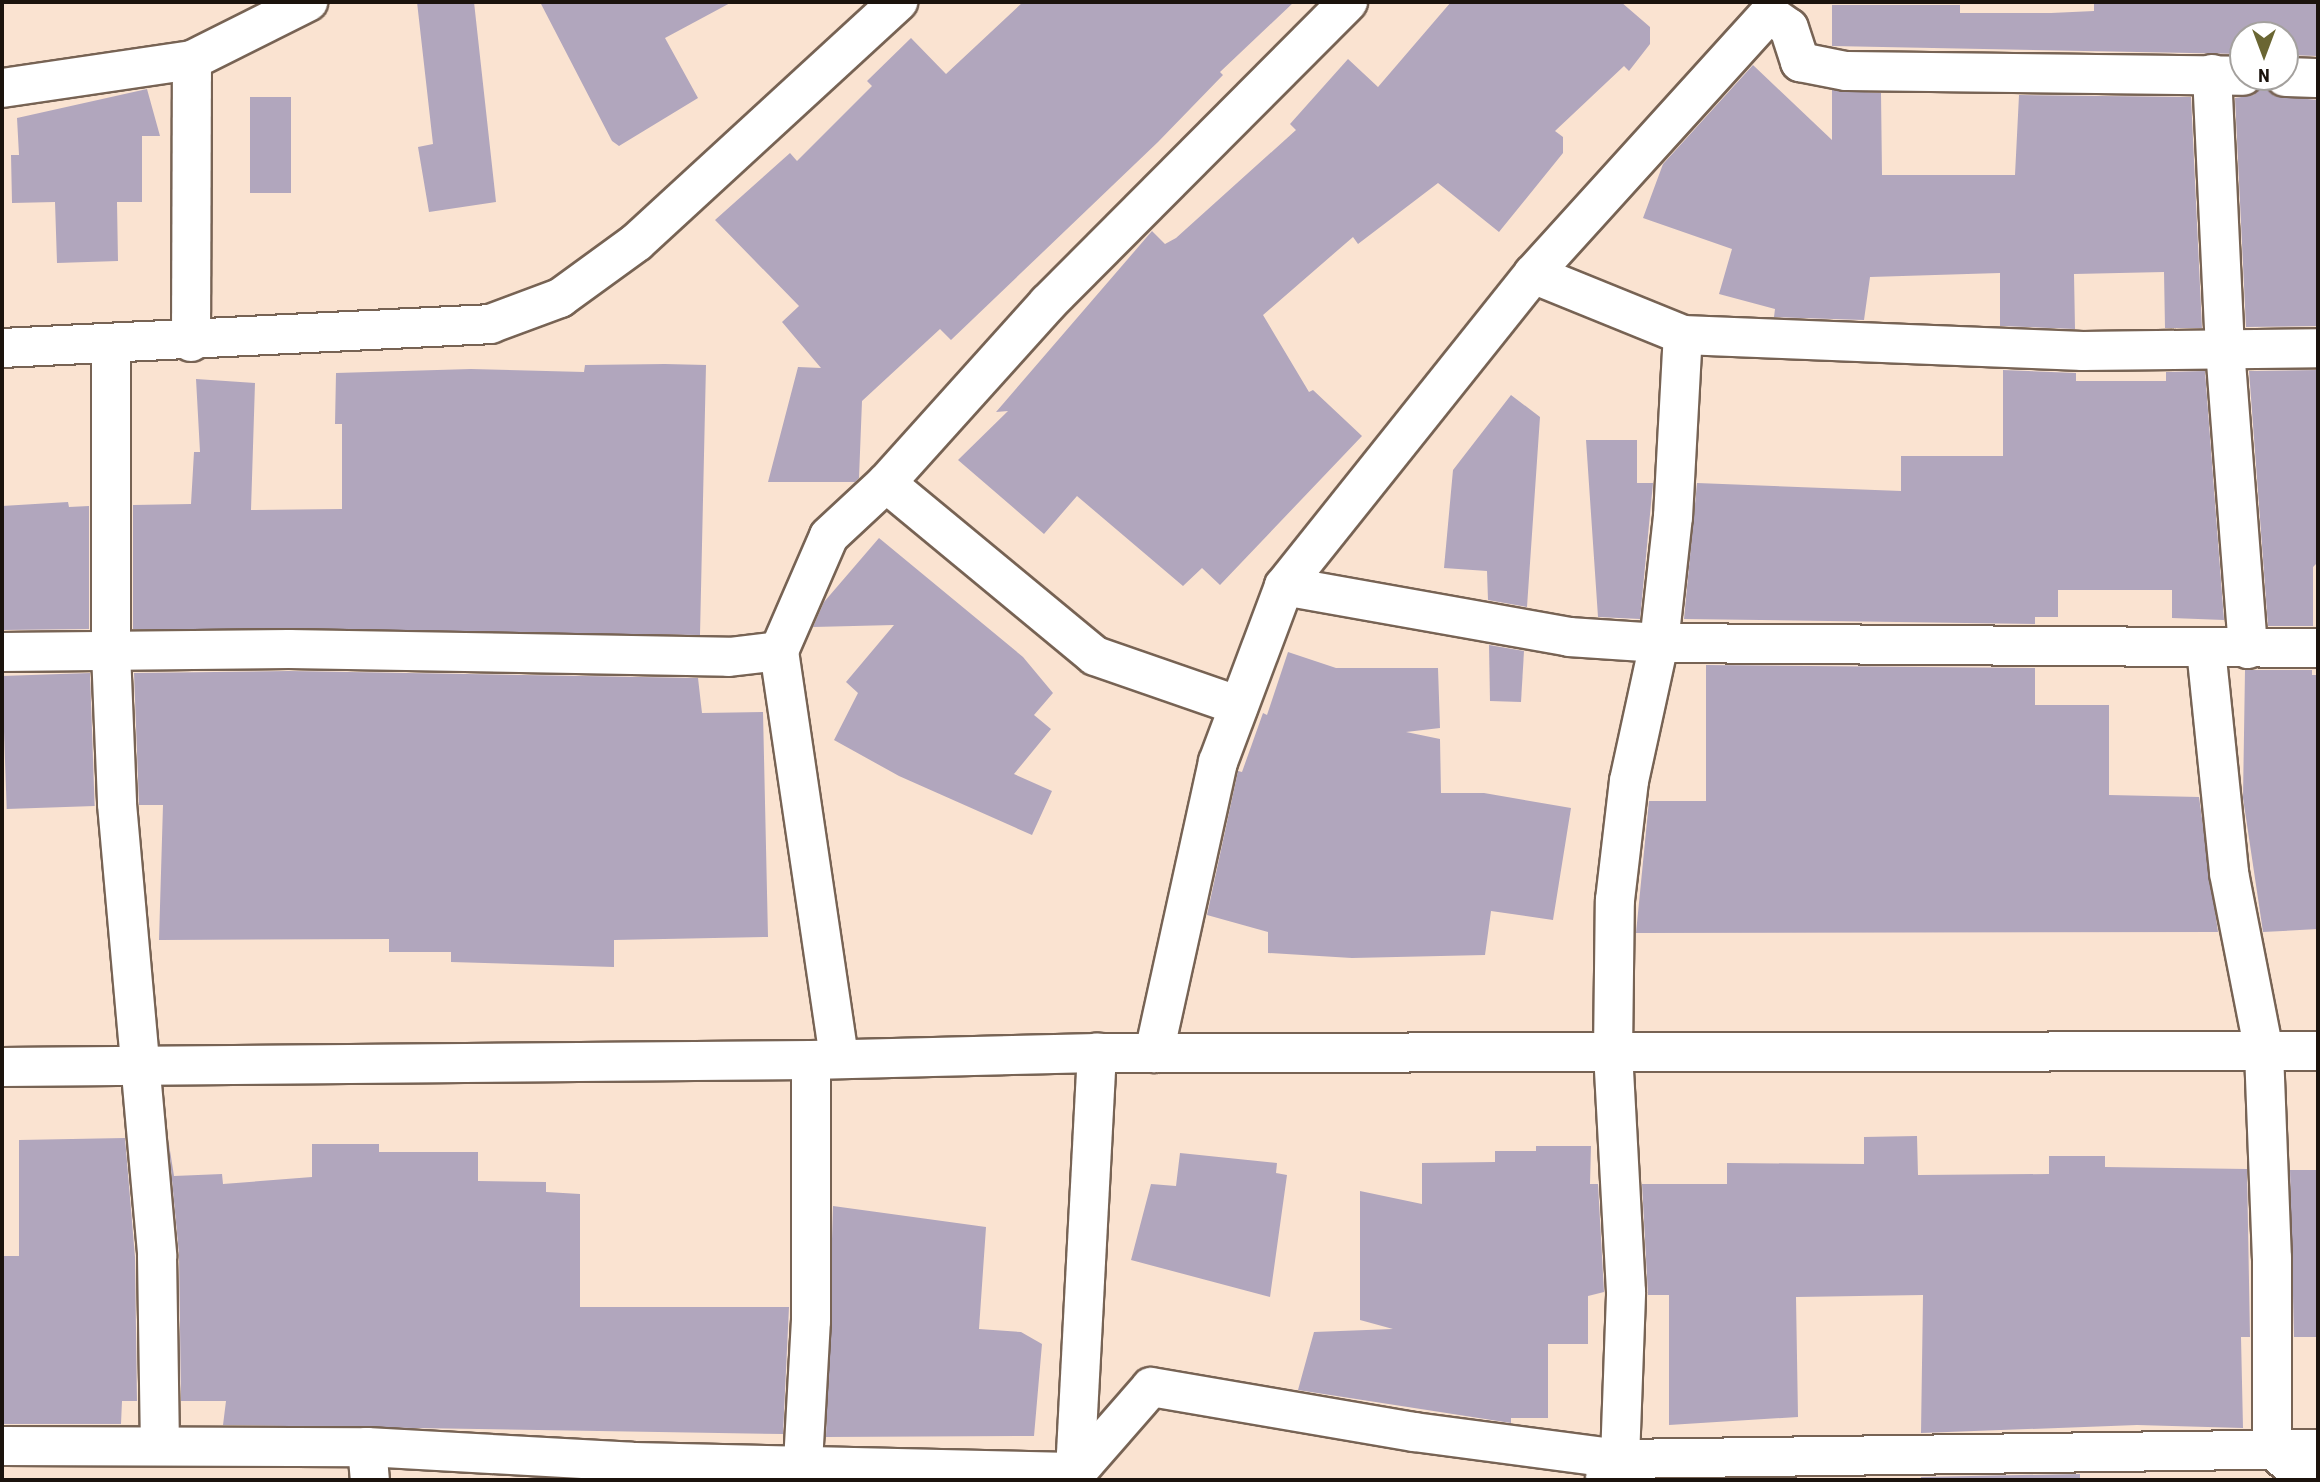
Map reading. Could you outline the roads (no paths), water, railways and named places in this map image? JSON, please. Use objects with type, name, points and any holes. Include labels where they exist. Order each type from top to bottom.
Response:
[{"type":"street","points":[[2,88],[192,60],[308,2]]},
{"type":"street","points":[[2,348],[111,346],[490,324],[560,298],[637,242],[898,2]]},
{"type":"street","points":[[803,1464],[825,1058],[779,651],[829,536],[886,483],[1048,303],[1348,2]]},
{"type":"street","points":[[1154,1053],[1218,762],[1284,586],[1533,274],[1769,14],[1789,28],[1800,62],[1846,71],[2227,75],[2225,349],[2248,649]]},
{"type":"street","points":[[191,342],[192,60]]},
{"type":"street","points":[[2299,77],[2318,78]]},
{"type":"street","points":[[1533,274],[1684,335],[2083,351],[2318,348]]},
{"type":"street","points":[[1635,1469],[1613,1053],[1615,900],[1629,781],[1659,643],[1673,517],[1684,335]]},
{"type":"street","points":[[111,346],[111,652],[117,804],[157,1255],[160,1446]]},
{"type":"street","points":[[886,483],[1095,656],[1239,706]]},
{"type":"street","points":[[1284,586],[1569,637],[1659,643],[2318,648]]},
{"type":"street","points":[[2,652],[289,649],[729,657],[779,651]]},
{"type":"street","points":[[2206,649],[2228,873],[2264,1052],[2272,1258],[2272,1449],[2308,1480]]},
{"type":"street","points":[[2,1066],[140,1067],[1097,1053],[2318,1051]]},
{"type":"street","points":[[1073,1476],[1097,1053]]},
{"type":"street","points":[[1073,1476],[1151,1387],[1635,1469],[1941,1467],[2272,1449],[2318,1449]]},
{"type":"street","points":[[19,1458],[160,1446],[369,1463],[635,1471],[803,1464],[1073,1476]]}]
